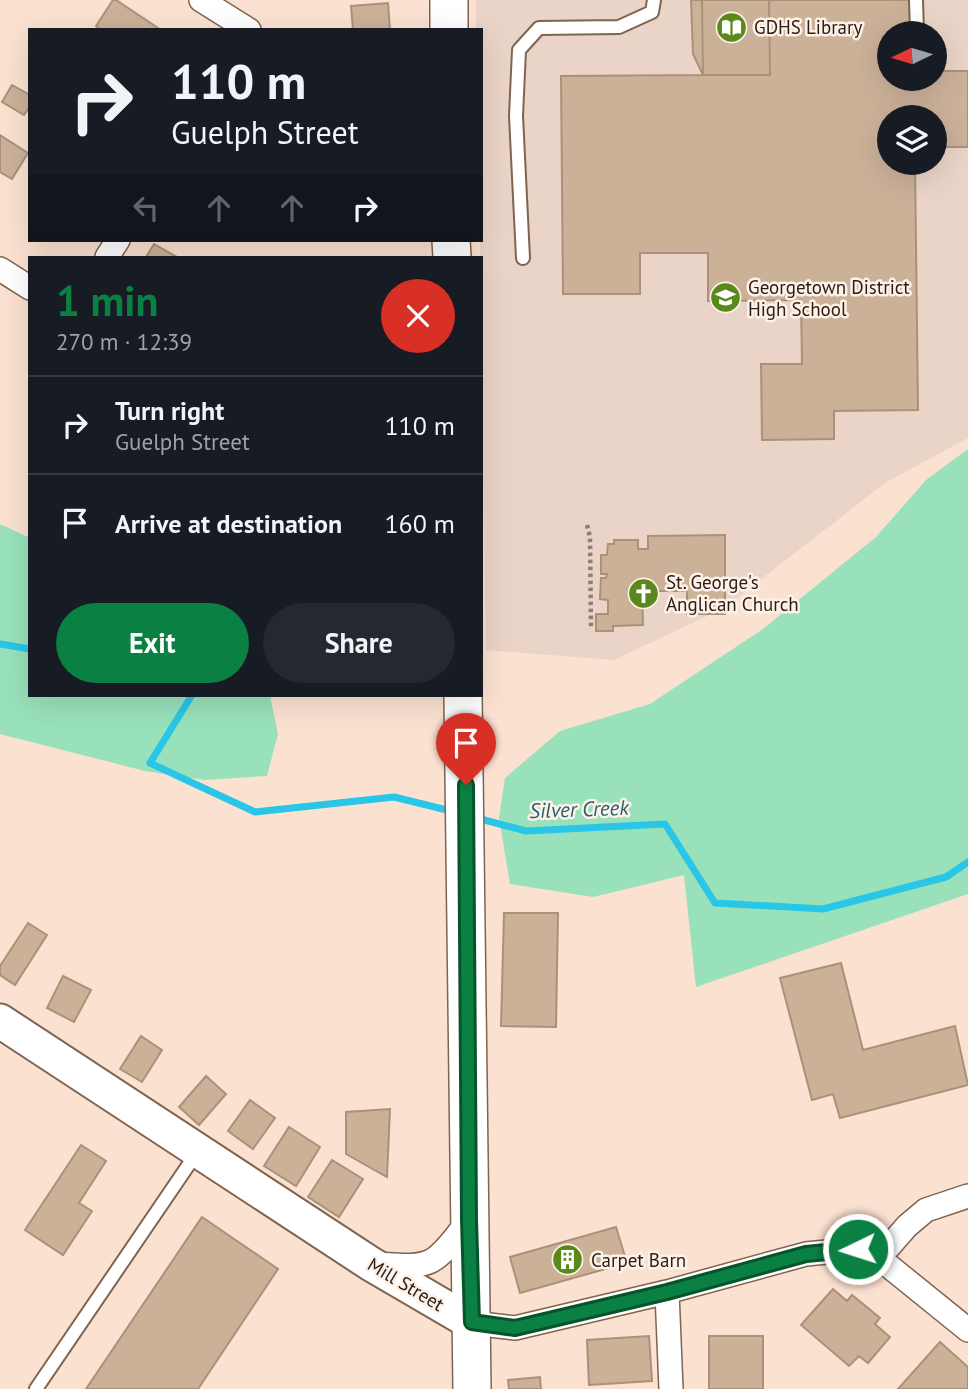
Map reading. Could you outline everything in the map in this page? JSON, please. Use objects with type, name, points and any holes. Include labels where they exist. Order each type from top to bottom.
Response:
[{"type":"main road","points":[[449,0],[449,28]]},
{"type":"main road","points":[[463,697],[472,1389]]},
{"type":"street","points":[[201,0],[245,28]]},
{"type":"street","points":[[0,269],[28,287]]},
{"type":"street","name":"Mill Street","points":[[0,1021],[371,1264],[472,1322],[515,1328],[667,1292],[806,1254],[858,1249],[879,1258],[968,1330]]},
{"type":"street","points":[[879,1258],[907,1226],[926,1210],[968,1196]]},
{"type":"street","points":[[371,1264],[411,1265],[430,1262],[469,1220]]},
{"type":"street","points":[[667,1292],[671,1389]]},
{"type":"lane","points":[[523,258],[516,116],[519,50],[539,27],[619,27],[652,12],[654,0]]},
{"type":"lane","points":[[916,0],[917,21]]},
{"type":"lane","points":[[36,1389],[198,1151]]},
{"type":"path","points":[[587,525],[590,537],[592,624]]},
{"type":"path","points":[[590,591],[599,591]]},
{"type":"shaded area","name":"Georgetown District High School","points":[[476,0],[968,0],[968,438],[885,483],[724,608],[614,660],[486,650],[483,256],[480,256],[480,242],[483,242],[483,28],[476,28]]},
{"type":"green space","points":[[968,449],[968,894],[696,987],[684,875],[593,897],[510,884],[499,818],[505,778],[560,731],[650,704],[763,629],[876,537],[926,480]]},
{"type":"green space","points":[[0,524],[28,537],[28,697],[270,697],[278,734],[267,776],[205,780],[145,771],[0,734]]},
{"type":"building","points":[[113,0],[116,0],[158,28],[98,28],[96,26]]},
{"type":"building","name":"GDHS Library","points":[[691,0],[769,0],[770,75],[703,75],[693,54]]},
{"type":"building","name":"Georgetown District High School","points":[[702,0],[910,0],[911,21],[877,21],[877,91],[947,91],[947,71],[968,71],[968,147],[947,147],[947,105],[877,105],[877,175],[915,175],[918,410],[834,411],[834,439],[762,440],[761,364],[802,364],[801,300],[708,301],[708,253],[640,253],[640,294],[563,294],[561,76],[703,75]]},
{"type":"building","points":[[388,3],[390,28],[353,28],[351,6]]},
{"type":"building","points":[[12,85],[28,94],[28,109],[24,115],[2,102]]},
{"type":"building","points":[[0,135],[28,153],[12,179],[0,172]]},
{"type":"building","points":[[154,244],[175,256],[147,256]]},
{"type":"building","points":[[725,535],[725,614],[687,614],[687,591],[642,591],[643,625],[613,626],[613,631],[596,631],[596,614],[608,614],[608,600],[600,599],[601,578],[606,578],[607,574],[601,574],[601,555],[607,555],[608,544],[614,544],[614,540],[638,540],[638,549],[648,549],[648,536]]},
{"type":"building","points":[[504,913],[558,913],[556,1027],[501,1026]]},
{"type":"building","points":[[28,923],[47,935],[15,985],[0,975],[0,966]]},
{"type":"building","points":[[841,963],[863,1050],[955,1026],[968,1085],[840,1118],[833,1094],[812,1100],[780,978]]},
{"type":"building","points":[[63,976],[91,990],[74,1022],[47,1008]]},
{"type":"building","points":[[141,1036],[162,1050],[142,1082],[120,1069]]},
{"type":"building","points":[[206,1076],[226,1094],[199,1125],[179,1107]]},
{"type":"building","points":[[250,1100],[275,1118],[253,1149],[228,1131]]},
{"type":"building","points":[[390,1109],[387,1177],[346,1154],[346,1112]]},
{"type":"building","points":[[289,1127],[320,1147],[296,1186],[264,1166]]},
{"type":"building","points":[[81,1145],[106,1161],[79,1203],[92,1211],[63,1255],[25,1230]]},
{"type":"building","points":[[332,1160],[363,1179],[339,1217],[308,1197]]},
{"type":"building","points":[[202,1217],[278,1269],[198,1389],[86,1389]]},
{"type":"building","name":"Carpet Barn","points":[[616,1227],[627,1263],[520,1293],[510,1257]]},
{"type":"building","points":[[833,1289],[847,1301],[852,1295],[880,1318],[875,1324],[890,1337],[868,1363],[859,1356],[849,1366],[801,1325]]},
{"type":"building","points":[[649,1336],[652,1381],[589,1385],[587,1340]]},
{"type":"building","points":[[709,1336],[763,1336],[763,1389],[709,1389]]},
{"type":"building","points":[[940,1342],[968,1367],[968,1389],[898,1389]]},
{"type":"building","points":[[540,1377],[541,1389],[509,1389],[508,1380]]},
{"type":"waterway","name":"Silver Creek","points":[[0,644],[28,649]]},
{"type":"waterway","name":"Silver Creek","points":[[191,697],[150,763],[255,812],[394,797],[455,812]]},
{"type":"waterway","name":"Silver Creek","points":[[477,818],[526,831],[665,824],[715,903],[823,909],[946,877],[968,862]]},
{"type":"place","name":"GDHS Library","points":[[731,27]]},
{"type":"place","name":"Georgetown District High School","points":[[725,298]]},
{"type":"place","name":"St. George's Anglican Church","points":[[643,593]]},
{"type":"place","name":"Carpet Barn","points":[[568,1260]]},
{"type":"route","points":[[466,785],[472,1322],[515,1328],[667,1292],[806,1254],[858,1249]]}]
